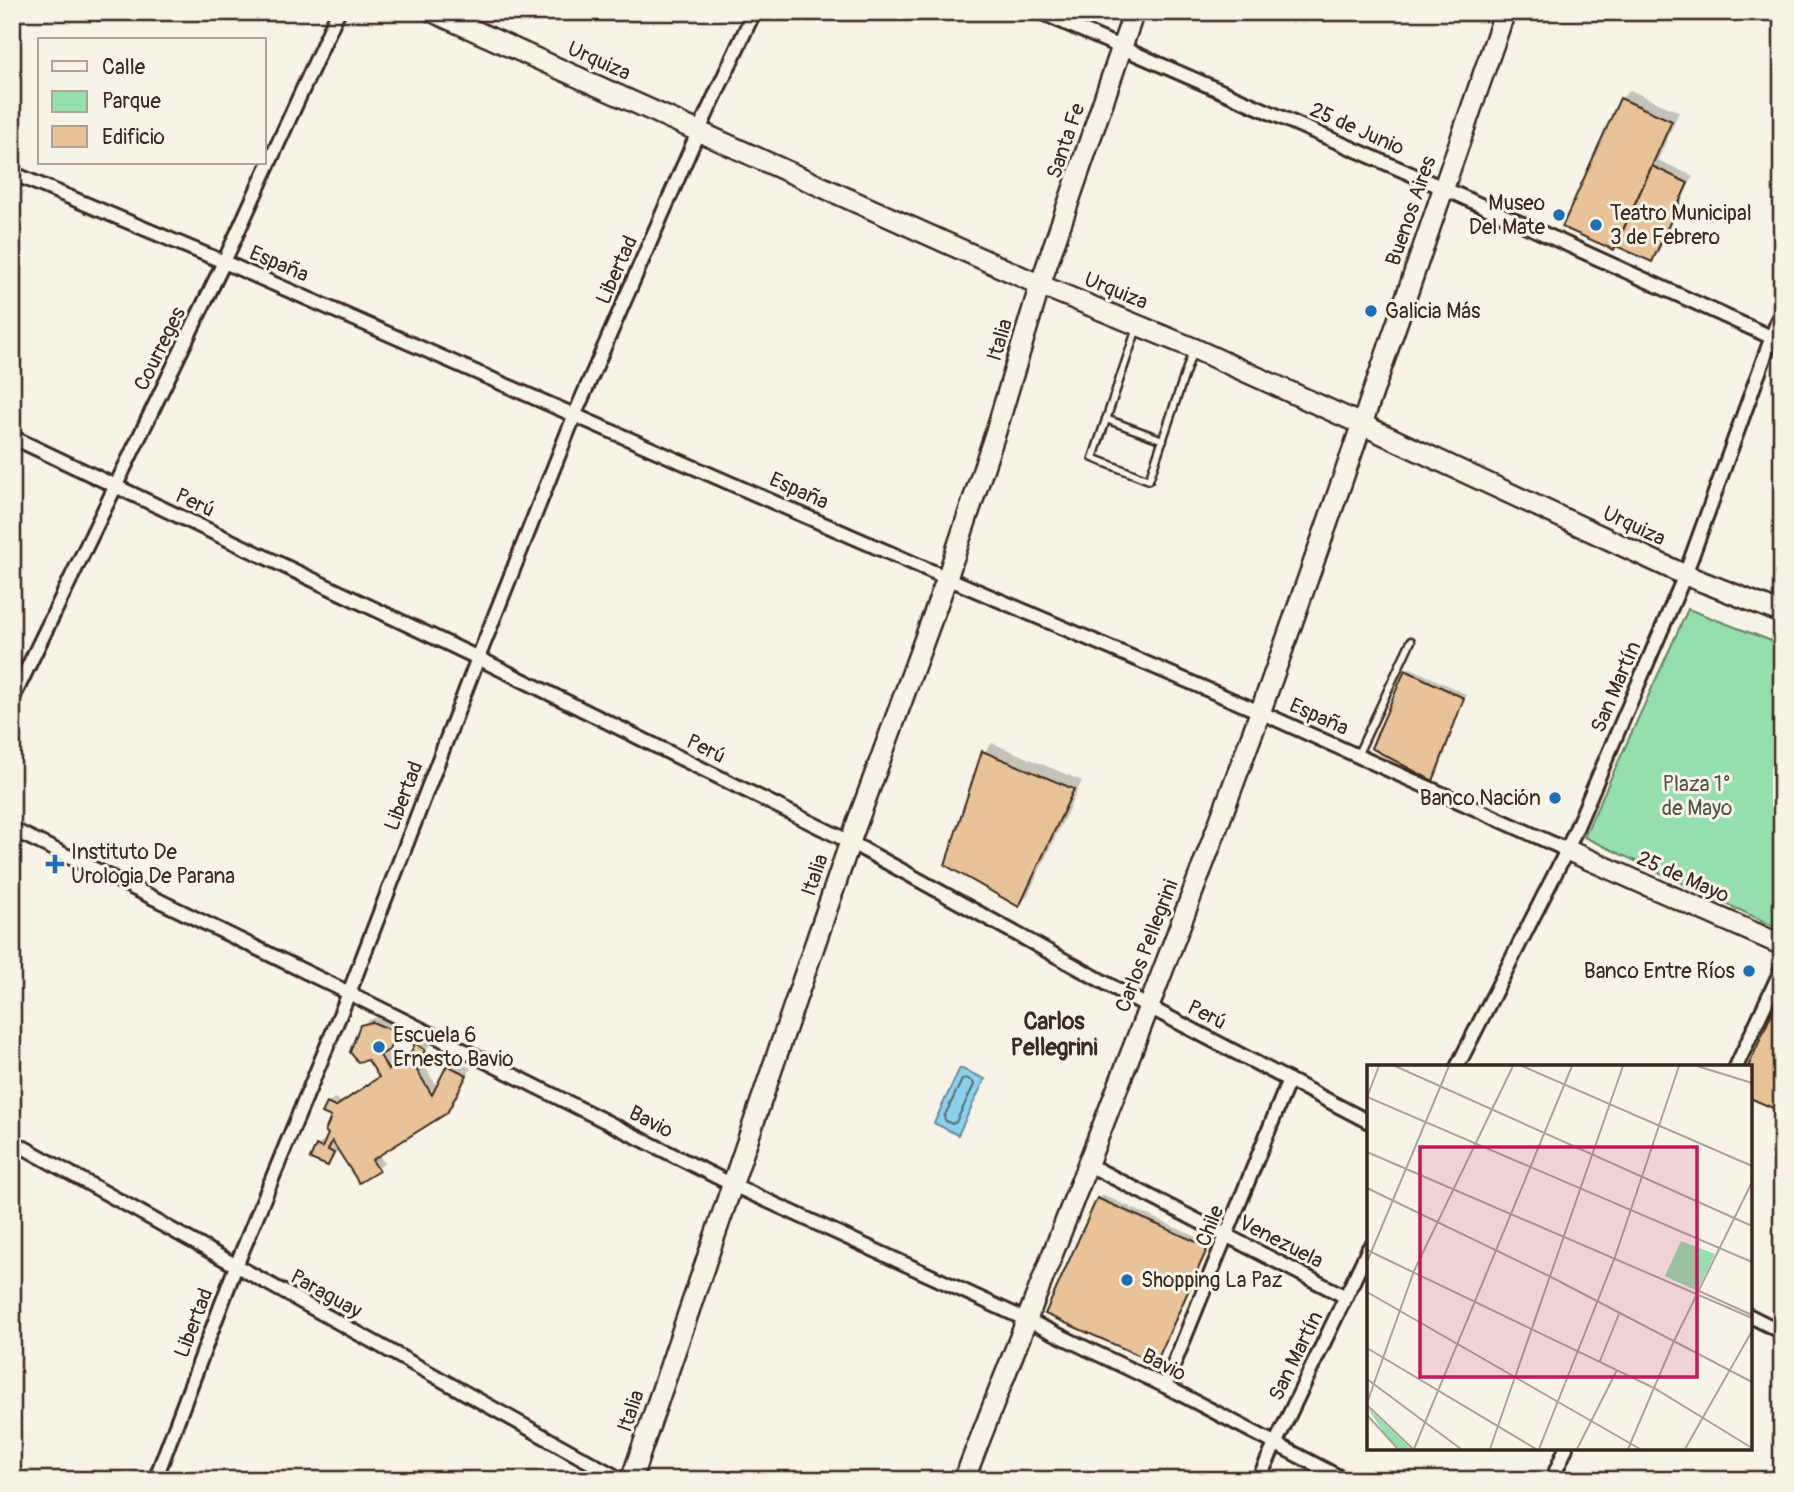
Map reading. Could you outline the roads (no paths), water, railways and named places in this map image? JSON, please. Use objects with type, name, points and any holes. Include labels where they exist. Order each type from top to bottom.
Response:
[{"type":"street","name":"Courreges","points":[[12,700],[224,262],[338,12]]},
{"type":"street","name":"Urquiza","points":[[433,12],[1040,285],[1193,348],[1685,575],[1782,613]]},
{"type":"street","name":"Libertad","points":[[155,1480],[236,1266],[349,993],[575,414],[699,130],[754,12]]},
{"type":"street","name":"25 de Junio","points":[[1040,12],[1443,188],[1777,340]]},
{"type":"street","name":"Santa Fe","points":[[1040,285],[1134,12]]},
{"type":"street","name":"Buenos Aires","points":[[1363,425],[1505,12]]},
{"type":"street","name":"España","points":[[12,173],[224,262],[1260,712],[1567,850]]},
{"type":"street","name":"Italia","points":[[631,1480],[850,842],[947,578],[1040,285]]},
{"type":"street","name":"San Martín","points":[[1458,1065],[1567,850],[1685,575],[1777,340],[1782,309]]},
{"type":"street","name":"Carlos Pellegrini","points":[[964,1480],[1149,1007],[1260,712],[1363,425]]},
{"type":"street","name":"Perú","points":[[12,437],[478,658],[850,842],[1149,1007],[1367,1121]]},
{"type":"street","name":"Bavio","points":[[12,829],[349,993],[733,1185],[1027,1320],[1165,1387],[1345,1480]]},
{"type":"street","name":"25 de Mayo","points":[[1567,850],[1782,945]]},
{"type":"street","points":[[1737,1065],[1782,968]]},
{"type":"street","name":"Chile","points":[[1165,1387],[1289,1080]]},
{"type":"street","name":"Paraguay","points":[[12,1141],[622,1480]]},
{"type":"street","name":"Venezuela","points":[[1087,1164],[1346,1297]]},
{"type":"street","name":"San Martín","points":[[1258,1480],[1367,1252]]},
{"type":"street","points":[[1752,1316],[1782,1332]]},
{"type":"street","points":[[1552,1480],[1565,1450]]},
{"type":"lane","points":[[1138,325],[1093,458],[1149,480],[1193,348]]},
{"type":"lane","points":[[1106,419],[1163,440]]},
{"type":"lane","points":[[1357,756],[1411,641]]},
{"type":"water","points":[[960,1068],[985,1079],[958,1135],[934,1123]]},
{"type":"place","name":"Museo Del Mate","points":[[1559,215]]},
{"type":"place","name":"Teatro Municipal 3 de Febrero","points":[[1596,225]]},
{"type":"place","name":"Galicia Más","points":[[1371,311]]},
{"type":"place","name":"Banco Nación","points":[[1555,798]]},
{"type":"place","name":"Instituto De Urologia De Parana","points":[[55,864]]},
{"type":"place","name":"Banco Entre Ríos","points":[[1749,971]]},
{"type":"place","name":"Escuela 6 Ernesto Bavio","points":[[379,1047]]},
{"type":"place","name":"Shopping La Paz","points":[[1127,1280]]},
{"type":"district","name":"Carlos Pellegrini","points":[[1054,1034]]},
{"type":"park label","name":"Plaza 1° de Mayo","points":[[1697,796]]}]
